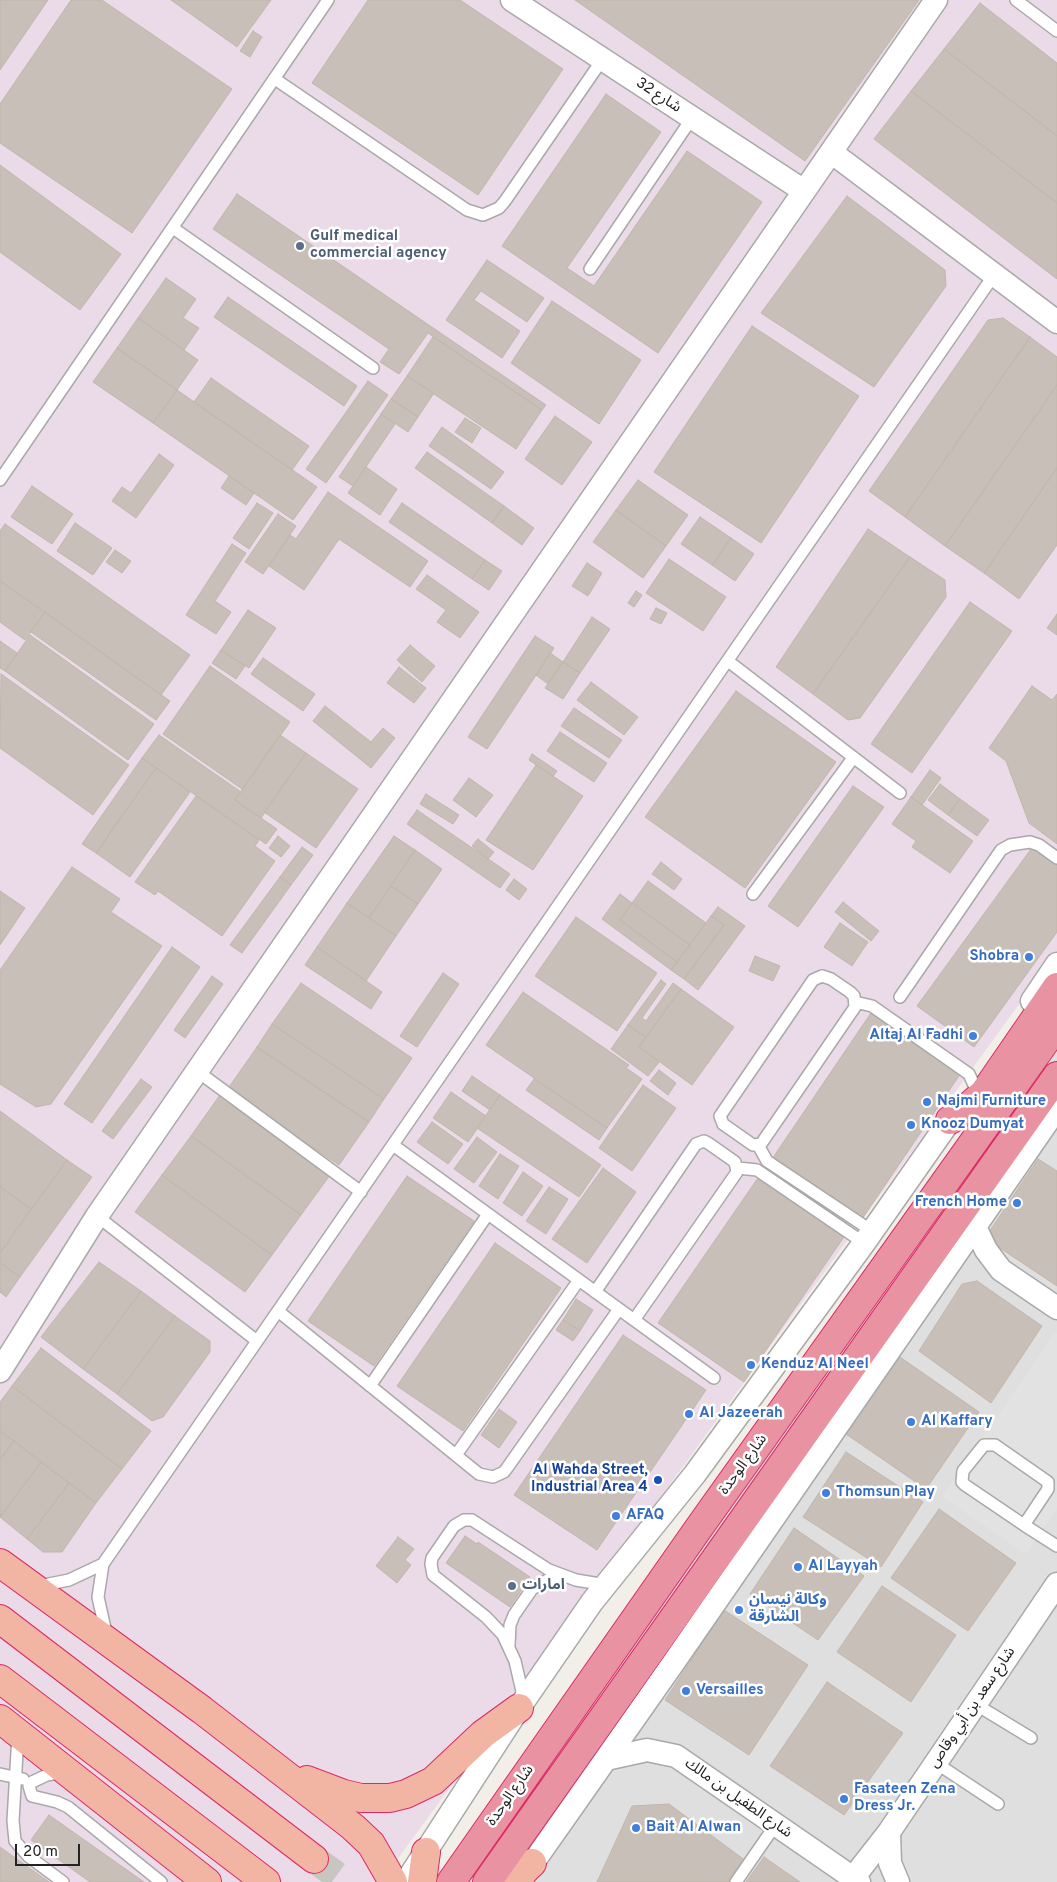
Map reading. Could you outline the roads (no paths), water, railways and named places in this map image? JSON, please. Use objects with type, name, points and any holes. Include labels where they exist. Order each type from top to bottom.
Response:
[{"type":"highway","points":[[950,1120],[984,1093],[1057,987]]},
{"type":"highway","name":"شارع الوحدة","points":[[452,1882],[698,1529],[1057,1025]]},
{"type":"highway","name":"شارع الوحدة","points":[[487,1882],[1057,1076]]},
{"type":"highway","points":[[0,1563],[282,1770],[365,1837],[387,1876]]},
{"type":"highway","points":[[0,1619],[314,1859]]},
{"type":"highway","points":[[0,1678],[266,1882]]},
{"type":"highway","points":[[282,1770],[344,1794],[361,1798],[390,1798],[406,1794],[433,1781],[483,1734],[522,1704]]},
{"type":"highway","points":[[9,1726],[202,1880]]},
{"type":"highway","points":[[422,1882],[426,1852]]},
{"type":"highway","points":[[512,1882],[527,1876]]},
{"type":"street","name":"شارع 32","points":[[512,0],[804,191]]},
{"type":"street","points":[[0,1371],[97,1216],[936,0]]},
{"type":"street","points":[[831,152],[1057,322]]},
{"type":"street","points":[[406,1882],[522,1704],[606,1585],[700,1468],[868,1237],[1057,964]]},
{"type":"street","points":[[527,1876],[1057,1108]]},
{"type":"street","points":[[975,1227],[986,1250],[1001,1270],[1057,1308]]},
{"type":"street","name":"شارع سعد بن أبي وقاص","points":[[856,1880],[1057,1584]]},
{"type":"street","name":"شارع الطفيل بن مالك","points":[[606,1759],[647,1750],[676,1756],[856,1880]]},
{"type":"street","points":[[889,1832],[890,1863],[898,1882]]},
{"type":"lane","points":[[0,480],[328,0]]},
{"type":"lane","points":[[1016,0],[1057,31]]},
{"type":"lane","points":[[275,79],[467,210],[483,214],[499,208],[505,201],[602,60]]},
{"type":"lane","points":[[590,269],[692,118]]},
{"type":"lane","points":[[173,228],[372,368]]},
{"type":"lane","points":[[111,1645],[104,1630],[98,1597],[103,1564],[994,275]]},
{"type":"lane","points":[[728,661],[900,793]]},
{"type":"lane","points":[[753,894],[853,758]]},
{"type":"lane","points":[[900,997],[1001,850],[1010,844],[1030,842],[1039,845],[1057,858]]},
{"type":"lane","points":[[822,976],[831,979],[850,992],[855,1002],[852,1012],[761,1144],[753,1145],[722,1124],[720,1120],[722,1112],[813,980],[822,976]]},
{"type":"lane","points":[[855,1002],[872,1006],[969,1074],[974,1084]]},
{"type":"lane","points":[[197,1071],[361,1192]]},
{"type":"lane","points":[[595,1292],[696,1144],[704,1141],[708,1143],[735,1162],[738,1168]]},
{"type":"lane","points":[[394,1145],[714,1378]]},
{"type":"lane","points":[[758,1145],[766,1161],[868,1237]]},
{"type":"lane","points":[[738,1168],[757,1170],[868,1237]]},
{"type":"lane","points":[[634,1320],[738,1168]]},
{"type":"lane","points":[[370,1386],[488,1214]]},
{"type":"lane","points":[[97,1216],[257,1341]]},
{"type":"lane","points":[[456,1455],[579,1280]]},
{"type":"lane","points":[[278,1311],[456,1455],[486,1477],[493,1477],[504,1472],[619,1309]]},
{"type":"lane","points":[[1024,1524],[1048,1489],[1048,1482],[995,1445],[984,1445],[963,1471],[962,1482],[1024,1524],[1057,1546]]},
{"type":"lane","points":[[510,1647],[503,1635],[486,1618],[433,1575],[432,1558],[454,1526],[464,1520],[478,1523],[535,1563],[562,1576],[606,1585]]},
{"type":"lane","points":[[33,1587],[69,1580],[103,1564]]},
{"type":"lane","points":[[522,1704],[508,1636],[514,1615],[532,1589],[551,1578],[562,1576]]},
{"type":"lane","points":[[975,1704],[1031,1738]]},
{"type":"lane","points":[[9,1726],[15,1778],[13,1831],[15,1841],[28,1856],[63,1882]]},
{"type":"lane","points":[[936,1763],[998,1804]]},
{"type":"lane","points":[[67,1771],[47,1775],[32,1782],[29,1786],[32,1796],[58,1802],[68,1807],[161,1882]]},
{"type":"lane","points":[[0,1774],[32,1782]]},
{"type":"lane","points":[[736,1882],[776,1824]]},
{"type":"tunnel","points":[[314,1859],[346,1882]]},
{"type":"place","name":"Gulf medical commercial agency","points":[[300,246]]},
{"type":"place","name":"Shobra","points":[[1029,957]]},
{"type":"place","name":"Altaj Al Fadhi","points":[[973,1036]]},
{"type":"place","name":"Najmi Furniture","points":[[927,1102]]},
{"type":"place","name":"Knooz Dumyat","points":[[911,1125]]},
{"type":"place","name":"French Home","points":[[1017,1203]]},
{"type":"place","name":"Kenduz Al Neel","points":[[751,1365]]},
{"type":"place","name":"Al Jazeerah","points":[[689,1414]]},
{"type":"place","name":"Al Kaffary","points":[[911,1422]]},
{"type":"place","name":"Al Wahda Street, Industrial Area 4","points":[[658,1480]]},
{"type":"place","name":"Thomsun Play","points":[[826,1493]]},
{"type":"place","name":"AFAQ","points":[[616,1516]]},
{"type":"place","name":"Al Layyah","points":[[798,1567]]},
{"type":"place","name":"امارات","points":[[512,1586]]},
{"type":"place","name":"وكالة نيسان الشارقة","points":[[739,1610]]},
{"type":"place","name":"Versailles","points":[[686,1691]]},
{"type":"place","name":"Fasateen Zena Dress Jr.","points":[[844,1799]]},
{"type":"place","name":"Bait Al Alwan","points":[[636,1828]]}]
